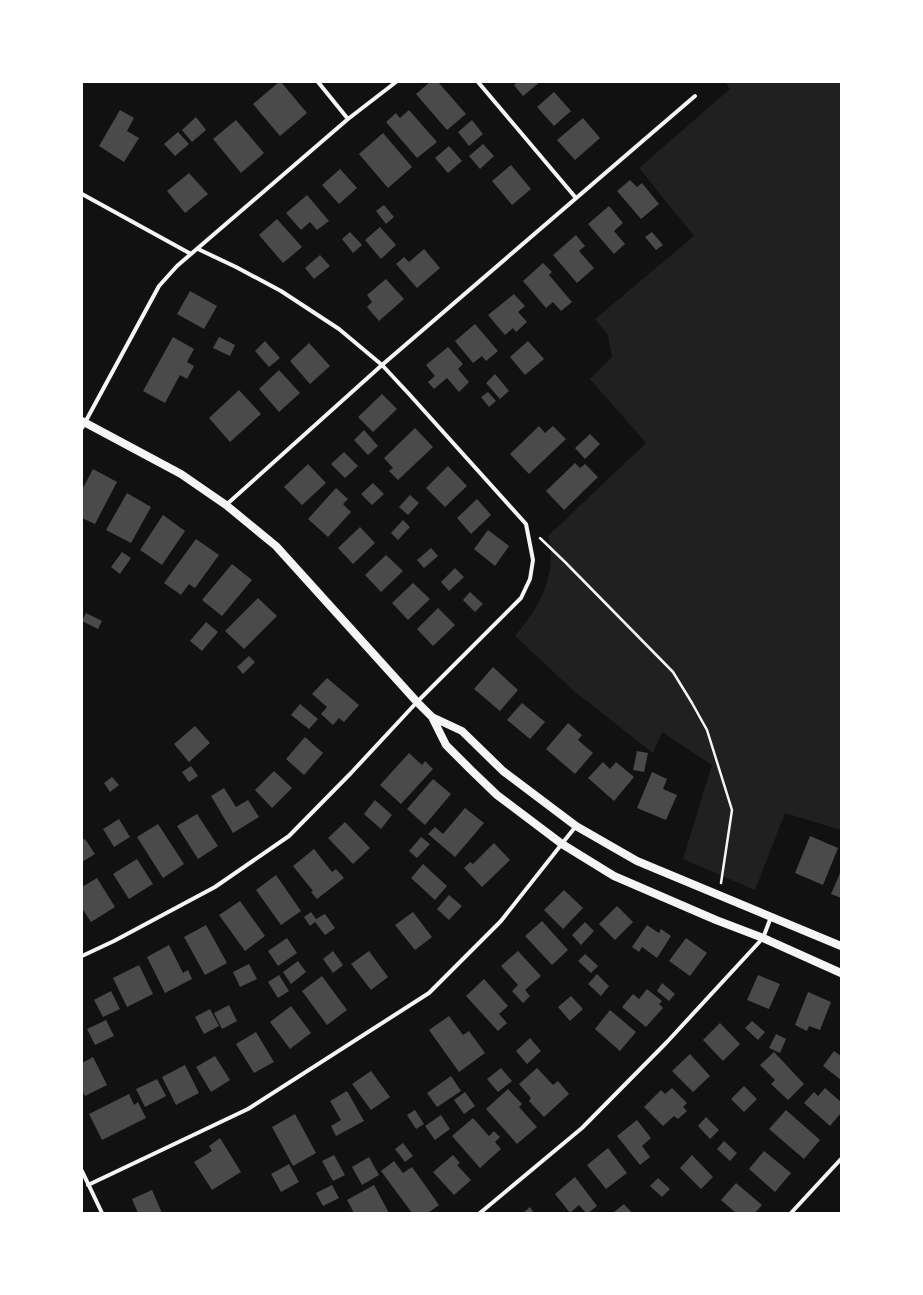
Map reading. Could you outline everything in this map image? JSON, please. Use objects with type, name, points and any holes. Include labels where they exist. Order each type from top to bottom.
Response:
[{"type":"main road","points":[[83,424],[181,474],[226,504],[276,546],[432,717],[446,745],[497,795],[562,844],[614,876],[716,920],[763,938],[841,973]]},
{"type":"main road","points":[[432,717],[462,731],[503,771],[576,826],[637,861],[841,946]]},
{"type":"street","points":[[318,82],[348,119]]},
{"type":"street","points":[[83,424],[159,286],[177,266],[348,119],[396,82]]},
{"type":"street","points":[[478,82],[576,198]]},
{"type":"street","points":[[226,504],[382,365],[695,96]]},
{"type":"street","points":[[82,194],[191,254]]},
{"type":"street","points":[[82,956],[114,941],[215,888],[289,836],[351,773],[417,702],[521,598],[530,579],[534,560],[526,524],[382,365],[340,329],[281,291],[198,249]]},
{"type":"street","points":[[88,1185],[248,1109],[429,993],[501,921],[576,826]]},
{"type":"street","points":[[480,1213],[582,1128],[667,1042],[763,938],[772,917]]},
{"type":"street","points":[[790,1213],[841,1159]]},
{"type":"street","points":[[82,1171],[102,1213]]},
{"type":"path","points":[[526,524],[673,672],[692,703],[706,730],[732,810],[720,895]]},
{"type":"shaded area","points":[[725,82],[841,82],[841,830],[785,813],[755,890],[683,859],[712,765],[662,732],[653,753],[574,691],[515,636],[540,600],[548,580],[551,558],[548,536],[646,443],[590,379],[612,357],[608,335],[595,319],[694,236],[639,168],[730,89]]},
{"type":"building","points":[[279,82],[281,82],[307,113],[280,136],[253,104]]},
{"type":"building","points":[[430,82],[438,82],[466,114],[447,130],[416,94]]},
{"type":"building","points":[[517,82],[540,82],[523,96],[514,85]]},
{"type":"building","points":[[554,92],[571,111],[554,126],[537,107]]},
{"type":"building","points":[[120,110],[134,118],[127,131],[139,138],[124,162],[99,146]]},
{"type":"building","points":[[409,110],[437,142],[417,158],[386,122],[396,113],[400,118]]},
{"type":"building","points":[[196,117],[206,130],[192,142],[182,130]]},
{"type":"building","points":[[583,118],[600,138],[575,160],[557,140]]},
{"type":"building","points":[[236,120],[264,153],[241,173],[213,139]]},
{"type":"building","points":[[472,120],[483,134],[469,146],[458,132]]},
{"type":"building","points":[[178,132],[189,144],[175,156],[164,144]]},
{"type":"building","points":[[383,133],[412,167],[388,188],[359,154]]},
{"type":"building","points":[[483,144],[494,156],[480,169],[469,156]]},
{"type":"building","points":[[449,146],[462,161],[448,173],[435,158]]},
{"type":"building","points":[[511,165],[531,189],[512,205],[492,181]]},
{"type":"building","points":[[340,169],[357,188],[339,204],[322,185]]},
{"type":"building","points":[[189,173],[208,194],[185,213],[167,191]]},
{"type":"building","points":[[630,180],[637,187],[642,183],[659,204],[641,219],[617,191]]},
{"type":"building","points":[[307,195],[329,221],[317,230],[310,222],[301,230],[286,213]]},
{"type":"building","points":[[384,205],[394,217],[386,224],[376,211]]},
{"type":"building","points":[[609,206],[623,223],[614,231],[625,244],[614,254],[588,224]]},
{"type":"building","points":[[277,219],[302,247],[283,263],[259,235]]},
{"type":"building","points":[[380,227],[396,245],[381,259],[365,240]]},
{"type":"building","points":[[350,232],[362,245],[353,253],[342,239]]},
{"type":"building","points":[[652,232],[663,245],[656,250],[645,237]]},
{"type":"building","points":[[576,235],[585,246],[579,251],[594,268],[577,283],[553,255]]},
{"type":"building","points":[[424,249],[440,268],[417,288],[396,264],[404,257],[409,262]]},
{"type":"building","points":[[320,255],[330,266],[314,279],[305,268]]},
{"type":"building","points":[[543,263],[552,272],[549,275],[572,302],[561,311],[553,302],[546,308],[523,281]]},
{"type":"building","points":[[386,279],[404,299],[379,321],[367,307],[372,302],[367,295]]},
{"type":"building","points":[[190,291],[217,306],[204,329],[177,314]]},
{"type":"building","points":[[514,294],[525,306],[518,312],[527,322],[516,332],[513,328],[505,335],[488,315]]},
{"type":"building","points":[[475,324],[498,351],[486,361],[482,356],[473,363],[455,341]]},
{"type":"building","points":[[173,337],[194,349],[187,362],[194,366],[187,379],[180,375],[165,403],[143,391]]},
{"type":"building","points":[[219,337],[235,345],[230,356],[213,348]]},
{"type":"building","points":[[265,341],[280,358],[269,367],[255,351]]},
{"type":"building","points":[[528,341],[544,359],[525,375],[510,357]]},
{"type":"building","points":[[309,343],[330,366],[310,384],[290,361]]},
{"type":"building","points":[[448,347],[463,364],[458,369],[469,382],[459,392],[447,378],[434,389],[428,382],[435,376],[426,365]]},
{"type":"building","points":[[279,370],[300,393],[279,412],[259,389]]},
{"type":"building","points":[[495,374],[509,391],[500,399],[486,383]]},
{"type":"building","points":[[239,390],[261,414],[230,442],[209,418]]},
{"type":"building","points":[[488,392],[496,401],[489,407],[481,397]]},
{"type":"building","points":[[382,394],[397,409],[373,432],[358,417]]},
{"type":"building","points":[[539,426],[545,433],[553,426],[566,439],[529,474],[510,454]]},
{"type":"building","points":[[415,428],[433,447],[398,480],[389,471],[393,468],[384,458]]},
{"type":"building","points":[[364,430],[378,446],[368,455],[354,440]]},
{"type":"building","points":[[590,434],[600,444],[585,459],[575,448]]},
{"type":"building","points":[[344,452],[358,466],[345,478],[331,464]]},
{"type":"building","points":[[575,463],[580,468],[585,464],[598,477],[564,510],[546,491]]},
{"type":"building","points":[[308,464],[326,483],[302,505],[284,487]]},
{"type":"building","points":[[448,466],[467,486],[445,507],[426,488]]},
{"type":"building","points":[[93,469],[117,482],[95,524],[82,518],[82,490]]},
{"type":"building","points":[[373,483],[384,494],[372,505],[361,494]]},
{"type":"building","points":[[336,488],[348,499],[343,504],[351,512],[328,537],[308,519]]},
{"type":"building","points":[[127,493],[151,507],[131,543],[106,530]]},
{"type":"building","points":[[410,495],[419,503],[408,515],[399,507]]},
{"type":"building","points":[[477,499],[491,515],[471,534],[457,518]]},
{"type":"building","points":[[163,515],[185,531],[162,565],[140,550]]},
{"type":"building","points":[[403,520],[410,527],[398,540],[391,533]]},
{"type":"building","points":[[360,527],[375,543],[353,564],[338,548]]},
{"type":"building","points":[[488,530],[509,546],[495,566],[474,549]]},
{"type":"building","points":[[196,539],[219,555],[195,588],[189,584],[181,595],[164,583]]},
{"type":"building","points":[[431,548],[438,556],[424,568],[417,560]]},
{"type":"building","points":[[122,552],[131,558],[120,574],[111,567]]},
{"type":"building","points":[[386,555],[403,571],[381,592],[365,575]]},
{"type":"building","points":[[232,564],[252,580],[222,616],[202,600]]},
{"type":"building","points":[[455,568],[464,577],[449,591],[441,582]]},
{"type":"building","points":[[413,583],[430,599],[408,620],[392,603]]},
{"type":"building","points":[[470,592],[483,604],[475,612],[463,600]]},
{"type":"building","points":[[258,598],[277,616],[244,649],[225,631]]},
{"type":"building","points":[[438,608],[455,625],[433,646],[417,629]]},
{"type":"building","points":[[86,613],[102,621],[98,629],[82,621]]},
{"type":"building","points":[[206,622],[218,632],[202,651],[190,641]]},
{"type":"building","points":[[249,656],[255,662],[243,674],[237,667]]},
{"type":"building","points":[[493,667],[518,690],[500,711],[474,689]]},
{"type":"building","points":[[327,678],[359,705],[344,722],[339,718],[333,725],[321,714],[327,707],[312,694]]},
{"type":"building","points":[[522,703],[545,722],[530,739],[507,720]]},
{"type":"building","points":[[300,704],[318,719],[309,729],[291,715]]},
{"type":"building","points":[[568,723],[582,735],[578,740],[593,753],[575,774],[546,749]]},
{"type":"building","points":[[195,726],[210,743],[189,762],[174,744]]},
{"type":"building","points":[[305,737],[323,753],[304,775],[286,759]]},
{"type":"building","points":[[637,751],[648,753],[644,772],[633,770]]},
{"type":"building","points":[[409,753],[422,765],[425,761],[433,769],[401,804],[380,785]]},
{"type":"building","points":[[603,762],[610,769],[616,762],[634,777],[614,801],[588,778]]},
{"type":"building","points":[[191,766],[198,776],[189,782],[182,772]]},
{"type":"building","points":[[274,771],[292,788],[272,808],[255,790]]},
{"type":"building","points":[[652,772],[667,779],[663,789],[677,795],[666,820],[637,808]]},
{"type":"building","points":[[112,777],[119,785],[110,792],[104,783]]},
{"type":"building","points":[[433,779],[451,794],[425,825],[407,809]]},
{"type":"building","points":[[224,788],[236,807],[248,800],[259,817],[233,833],[211,796]]},
{"type":"building","points":[[375,800],[392,815],[381,829],[364,814]]},
{"type":"building","points":[[465,808],[484,823],[455,857],[428,834],[435,827],[443,834]]},
{"type":"building","points":[[197,814],[218,846],[198,859],[177,826]]},
{"type":"building","points":[[119,819],[130,837],[114,847],[103,829]]},
{"type":"building","points":[[345,822],[370,848],[353,864],[328,838]]},
{"type":"building","points":[[158,824],[184,864],[163,878],[137,837]]},
{"type":"building","points":[[810,836],[838,848],[823,885],[795,873]]},
{"type":"building","points":[[421,837],[430,844],[417,858],[409,851]]},
{"type":"building","points":[[85,839],[95,854],[82,862],[82,840]]},
{"type":"building","points":[[494,843],[510,860],[482,887],[464,868],[470,862],[473,864]]},
{"type":"building","points":[[314,849],[332,872],[336,869],[344,878],[317,899],[311,892],[313,891],[293,866]]},
{"type":"building","points":[[137,859],[153,884],[129,899],[113,874]]},
{"type":"building","points":[[423,864],[447,886],[435,900],[411,878]]},
{"type":"building","points":[[841,871],[841,898],[831,894]]},
{"type":"building","points":[[276,875],[301,911],[281,925],[256,890]]},
{"type":"building","points":[[97,878],[115,907],[91,922],[82,908],[82,887]]},
{"type":"building","points":[[564,890],[583,908],[563,929],[544,910]]},
{"type":"building","points":[[449,895],[462,906],[449,920],[437,909]]},
{"type":"building","points":[[240,901],[265,936],[245,951],[219,915]]},
{"type":"building","points":[[617,906],[633,922],[615,940],[599,924]]},
{"type":"building","points":[[311,912],[316,919],[325,914],[335,928],[325,935],[315,922],[310,926],[304,917]]},
{"type":"building","points":[[413,912],[432,937],[415,950],[395,925]]},
{"type":"building","points":[[542,921],[568,950],[552,965],[525,936]]},
{"type":"building","points":[[585,922],[594,931],[581,945],[572,935]]},
{"type":"building","points":[[206,925],[227,963],[205,975],[184,937]]},
{"type":"building","points":[[647,925],[659,933],[661,929],[671,936],[657,958],[642,947],[639,952],[632,947]]},
{"type":"building","points":[[287,938],[297,953],[278,966],[268,951]]},
{"type":"building","points":[[686,938],[707,953],[690,976],[669,961]]},
{"type":"building","points":[[169,945],[183,973],[188,970],[192,979],[165,993],[147,957]]},
{"type":"building","points":[[333,951],[343,965],[333,973],[323,959]]},
{"type":"building","points":[[369,951],[388,977],[371,990],[351,964]]},
{"type":"building","points":[[518,951],[541,976],[525,990],[530,996],[523,1003],[512,991],[518,985],[501,966]]},
{"type":"building","points":[[585,954],[598,966],[591,973],[578,961]]},
{"type":"building","points":[[298,961],[306,972],[291,984],[283,972]]},
{"type":"building","points":[[249,964],[257,979],[240,987],[233,972]]},
{"type":"building","points":[[139,965],[153,994],[127,1007],[113,978]]},
{"type":"building","points":[[597,974],[609,986],[601,996],[588,984]]},
{"type":"building","points":[[279,975],[289,991],[278,998],[268,982]]},
{"type":"building","points":[[758,975],[780,984],[769,1009],[747,1000]]},
{"type":"building","points":[[322,976],[347,1010],[327,1025],[302,991]]},
{"type":"building","points":[[484,979],[508,1006],[499,1014],[507,1023],[498,1031],[466,996]]},
{"type":"building","points":[[662,983],[675,994],[669,1001],[657,991]]},
{"type":"building","points":[[647,989],[662,1001],[659,1004],[663,1008],[646,1027],[622,1007],[633,994],[639,999]]},
{"type":"building","points":[[111,991],[120,1009],[103,1017],[94,1000]]},
{"type":"building","points":[[808,992],[831,1002],[820,1030],[809,1026],[807,1031],[795,1025]]},
{"type":"building","points":[[571,996],[583,1009],[570,1021],[558,1007]]},
{"type":"building","points":[[229,1005],[237,1021],[222,1029],[214,1013]]},
{"type":"building","points":[[291,1006],[311,1033],[290,1049],[270,1022]]},
{"type":"building","points":[[210,1009],[219,1026],[204,1034],[195,1017]]},
{"type":"building","points":[[610,1010],[636,1032],[620,1051],[595,1029]]},
{"type":"building","points":[[449,1016],[463,1035],[469,1031],[485,1053],[459,1072],[429,1030]]},
{"type":"building","points":[[106,1020],[114,1036],[95,1045],[87,1029]]},
{"type":"building","points":[[752,1021],[765,1032],[758,1040],[745,1028]]},
{"type":"building","points":[[720,1023],[740,1044],[723,1061],[703,1040]]},
{"type":"building","points":[[256,1032],[274,1062],[254,1073],[236,1044]]},
{"type":"building","points":[[776,1034],[786,1039],[780,1053],[769,1048]]},
{"type":"building","points":[[530,1038],[541,1051],[527,1064],[516,1051]]},
{"type":"building","points":[[834,1051],[841,1056],[841,1080],[823,1066]]},
{"type":"building","points":[[774,1052],[804,1084],[788,1100],[771,1084],[775,1080],[760,1065]]},
{"type":"building","points":[[690,1054],[710,1076],[693,1092],[672,1071]]},
{"type":"building","points":[[215,1056],[230,1080],[211,1092],[196,1067]]},
{"type":"building","points":[[93,1057],[107,1085],[85,1096],[82,1090],[82,1063]]},
{"type":"building","points":[[185,1065],[199,1093],[176,1105],[162,1077]]},
{"type":"building","points":[[501,1068],[512,1081],[498,1092],[487,1079]]},
{"type":"building","points":[[537,1068],[553,1085],[558,1081],[569,1094],[544,1117],[529,1101],[531,1098],[519,1084]]},
{"type":"building","points":[[371,1071],[390,1097],[371,1110],[352,1084]]},
{"type":"building","points":[[451,1076],[461,1091],[437,1107],[427,1093]]},
{"type":"building","points":[[157,1079],[166,1096],[145,1107],[136,1089]]},
{"type":"building","points":[[744,1086],[757,1099],[744,1112],[731,1099]]},
{"type":"building","points":[[672,1088],[687,1103],[683,1107],[687,1111],[678,1119],[674,1116],[663,1126],[644,1107],[661,1090],[665,1094]]},
{"type":"building","points":[[825,1088],[841,1102],[841,1113],[830,1126],[804,1103],[814,1092],[818,1096]]},
{"type":"building","points":[[508,1089],[522,1104],[519,1107],[537,1127],[517,1144],[486,1109]]},
{"type":"building","points":[[347,1091],[364,1121],[336,1136],[331,1126],[341,1120],[330,1101]]},
{"type":"building","points":[[465,1092],[475,1106],[464,1114],[454,1100]]},
{"type":"building","points":[[129,1094],[134,1105],[138,1102],[146,1118],[102,1140],[89,1114]]},
{"type":"building","points":[[415,1110],[424,1124],[416,1129],[407,1115]]},
{"type":"building","points":[[786,1110],[820,1140],[804,1159],[769,1129]]},
{"type":"building","points":[[295,1114],[316,1153],[293,1166],[272,1127]]},
{"type":"building","points":[[441,1115],[450,1129],[435,1140],[425,1126]]},
{"type":"building","points":[[706,1117],[719,1130],[710,1139],[698,1126]]},
{"type":"building","points":[[473,1118],[489,1136],[494,1131],[500,1137],[495,1142],[501,1149],[480,1168],[452,1136]]},
{"type":"building","points":[[637,1120],[651,1138],[642,1146],[650,1157],[640,1165],[617,1136]]},
{"type":"building","points":[[220,1138],[241,1172],[212,1190],[194,1162],[212,1151],[209,1146]]},
{"type":"building","points":[[724,1141],[737,1153],[730,1161],[717,1149]]},
{"type":"building","points":[[403,1143],[413,1156],[405,1162],[395,1149]]},
{"type":"building","points":[[608,1148],[627,1173],[606,1189],[587,1165]]},
{"type":"building","points":[[764,1151],[791,1173],[775,1192],[749,1169]]},
{"type":"building","points":[[334,1155],[345,1175],[333,1181],[322,1161]]},
{"type":"building","points":[[453,1155],[460,1163],[457,1165],[471,1180],[454,1195],[433,1172]]},
{"type":"building","points":[[692,1155],[713,1177],[701,1189],[680,1168]]},
{"type":"building","points":[[369,1157],[379,1175],[362,1185],[352,1167]]},
{"type":"building","points":[[394,1161],[403,1173],[412,1167],[439,1205],[428,1213],[412,1213],[381,1171]]},
{"type":"building","points":[[289,1164],[299,1182],[281,1192],[271,1174]]},
{"type":"building","points":[[575,1177],[597,1206],[588,1213],[586,1213],[579,1205],[570,1213],[555,1194]]},
{"type":"building","points":[[658,1178],[670,1189],[662,1197],[650,1186]]},
{"type":"building","points":[[736,1183],[762,1205],[755,1213],[736,1213],[721,1200]]},
{"type":"building","points":[[332,1185],[339,1198],[323,1206],[316,1193]]},
{"type":"building","points":[[374,1185],[389,1213],[354,1213],[347,1200]]},
{"type":"building","points":[[152,1190],[162,1213],[138,1213],[132,1199]]},
{"type":"building","points":[[624,1204],[632,1213],[614,1212]]},
{"type":"building","points":[[530,1207],[534,1213],[523,1213]]}]
